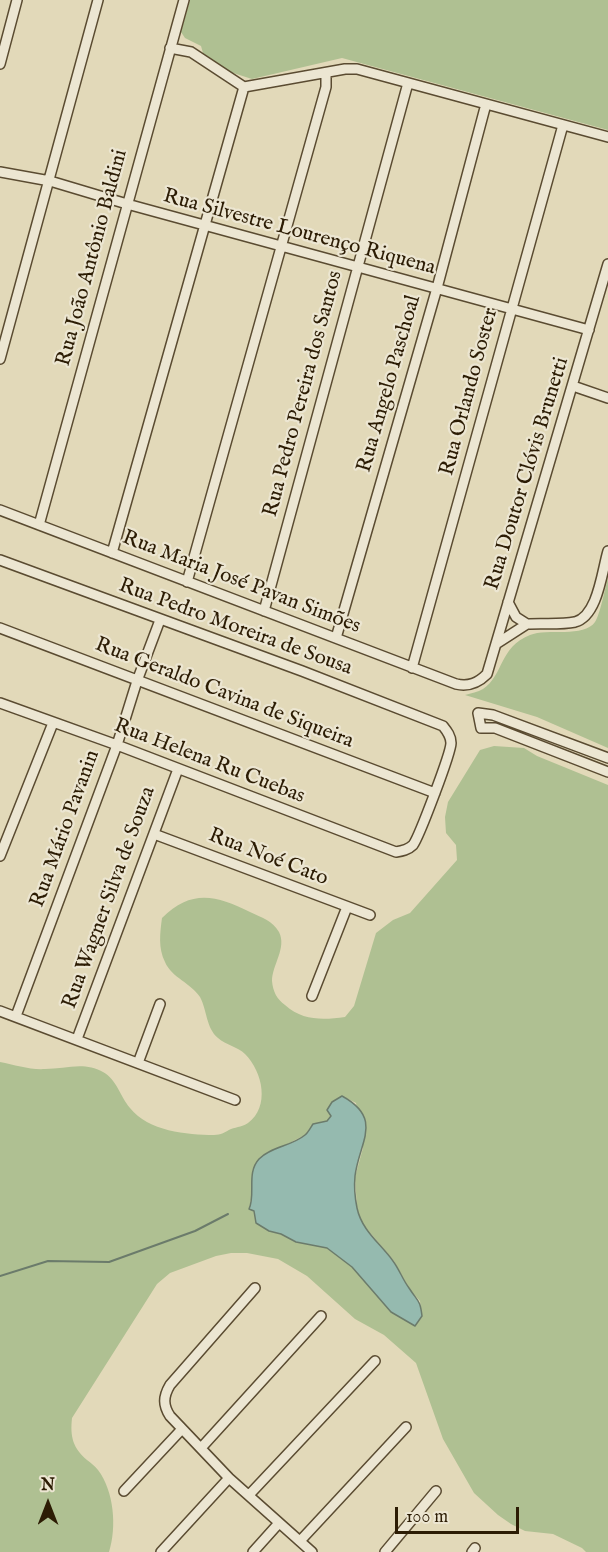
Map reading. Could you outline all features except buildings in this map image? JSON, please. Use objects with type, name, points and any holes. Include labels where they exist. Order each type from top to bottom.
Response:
[{"type":"street","points":[[0,64],[17,0]]},
{"type":"street","points":[[0,359],[98,0]]},
{"type":"street","name":"Rua João Antônio Baldini","points":[[39,525],[184,0]]},
{"type":"street","points":[[170,48],[191,52],[244,87],[326,72],[357,69],[608,137]]},
{"type":"street","points":[[187,582],[326,87],[326,72]]},
{"type":"street","name":"Rua Pedro Pereira dos Santos","points":[[264,611],[408,83]]},
{"type":"street","points":[[112,553],[244,87]]},
{"type":"street","name":"Rua Angelo Paschoal","points":[[336,638],[486,104]]},
{"type":"street","name":"Rua Orlando Soster","points":[[412,668],[563,125]]},
{"type":"street","name":"Rua Silvestre Lourenço Riquena","points":[[0,172],[50,181],[589,330]]},
{"type":"street","name":"Rua Doutor Clóvis Brunetti","points":[[470,685],[480,681],[487,674],[608,264]]},
{"type":"street","points":[[573,386],[608,398]]},
{"type":"street","name":"Rua Maria José Pavan Simões","points":[[0,510],[412,668],[456,684],[470,685]]},
{"type":"street","points":[[496,644],[527,624],[571,622],[588,613],[593,605],[608,551]]},
{"type":"street","name":"Rua Pedro Moreira de Sousa","points":[[0,560],[302,671],[443,726],[450,738],[450,747],[435,793]]},
{"type":"street","points":[[508,602],[516,617],[527,624]]},
{"type":"street","name":"Rua Mário Pavanin","points":[[15,1016],[117,745],[160,620]]},
{"type":"street","name":"Rua Geraldo Cavina de Siqueira","points":[[0,628],[435,793]]},
{"type":"street","name":"Rua Helena Ru Cuebas","points":[[0,703],[117,745],[393,852],[405,850],[415,841],[435,793]]},
{"type":"street","points":[[608,758],[493,715],[478,713],[481,728],[495,728],[608,772]]},
{"type":"street","points":[[0,856],[53,723]]},
{"type":"street","name":"Rua Wagner Silva de Souza","points":[[77,1039],[178,769]]},
{"type":"street","name":"Rua Noé Cato","points":[[154,834],[370,915]]},
{"type":"street","points":[[312,996],[347,907]]},
{"type":"street","points":[[138,1064],[160,1004]]},
{"type":"street","points":[[0,1011],[235,1100]]},
{"type":"street","points":[[255,1288],[165,1393],[165,1409],[229,1478],[312,1552]]},
{"type":"street","points":[[201,1448],[321,1316]]},
{"type":"street","points":[[249,1495],[375,1361]]},
{"type":"street","points":[[300,1541],[406,1427]]},
{"type":"street","points":[[124,1491],[182,1429]]},
{"type":"street","points":[[160,1552],[229,1478]]},
{"type":"street","points":[[385,1552],[436,1491]]},
{"type":"street","points":[[253,1552],[279,1523]]},
{"type":"green space","points":[[190,0],[608,0],[608,130],[342,58],[252,79],[227,71],[203,53],[201,46],[185,38],[181,32]]},
{"type":"green space","points":[[608,578],[608,748],[537,717],[465,695],[481,690],[490,683],[507,654],[520,640],[537,633],[583,630],[590,627],[599,614]]},
{"type":"green space","points":[[494,746],[524,748],[537,756],[608,785],[608,1552],[586,1552],[553,1534],[525,1531],[498,1515],[474,1493],[443,1439],[416,1363],[384,1335],[355,1319],[307,1276],[278,1259],[247,1253],[231,1253],[216,1256],[170,1273],[157,1284],[72,1418],[72,1436],[76,1446],[82,1456],[98,1470],[108,1488],[113,1521],[109,1552],[0,1552],[0,1062],[34,1069],[82,1066],[96,1069],[112,1079],[130,1108],[138,1116],[157,1127],[169,1130],[216,1135],[248,1123],[255,1116],[261,1099],[262,1089],[256,1070],[245,1054],[214,1034],[200,997],[168,968],[160,946],[162,918],[183,902],[204,898],[238,906],[266,920],[276,928],[281,938],[272,981],[273,989],[282,1003],[306,1017],[329,1019],[345,1017],[354,1006],[376,933],[393,920],[410,913],[457,860],[456,845],[446,833],[445,817],[448,802],[480,750]],"holes":[[[342,1096],[356,1103],[363,1148],[355,1177],[357,1208],[361,1222],[394,1261],[410,1290],[420,1301],[422,1317],[415,1326],[391,1312],[352,1267],[327,1248],[296,1242],[269,1231],[254,1211],[249,1209],[260,1158],[305,1135],[313,1124],[327,1121],[331,1116],[332,1102]]]},
{"type":"water","points":[[342,1096],[355,1105],[366,1122],[366,1132],[355,1180],[359,1216],[367,1230],[393,1261],[418,1301],[422,1316],[415,1326],[391,1312],[352,1267],[327,1248],[296,1242],[269,1231],[256,1223],[254,1211],[249,1209],[253,1171],[259,1159],[269,1152],[300,1139],[313,1124],[327,1121],[331,1116],[327,1110],[332,1102]]},
{"type":"waterway","points":[[0,1276],[48,1261],[109,1262],[195,1231],[228,1214]]}]
